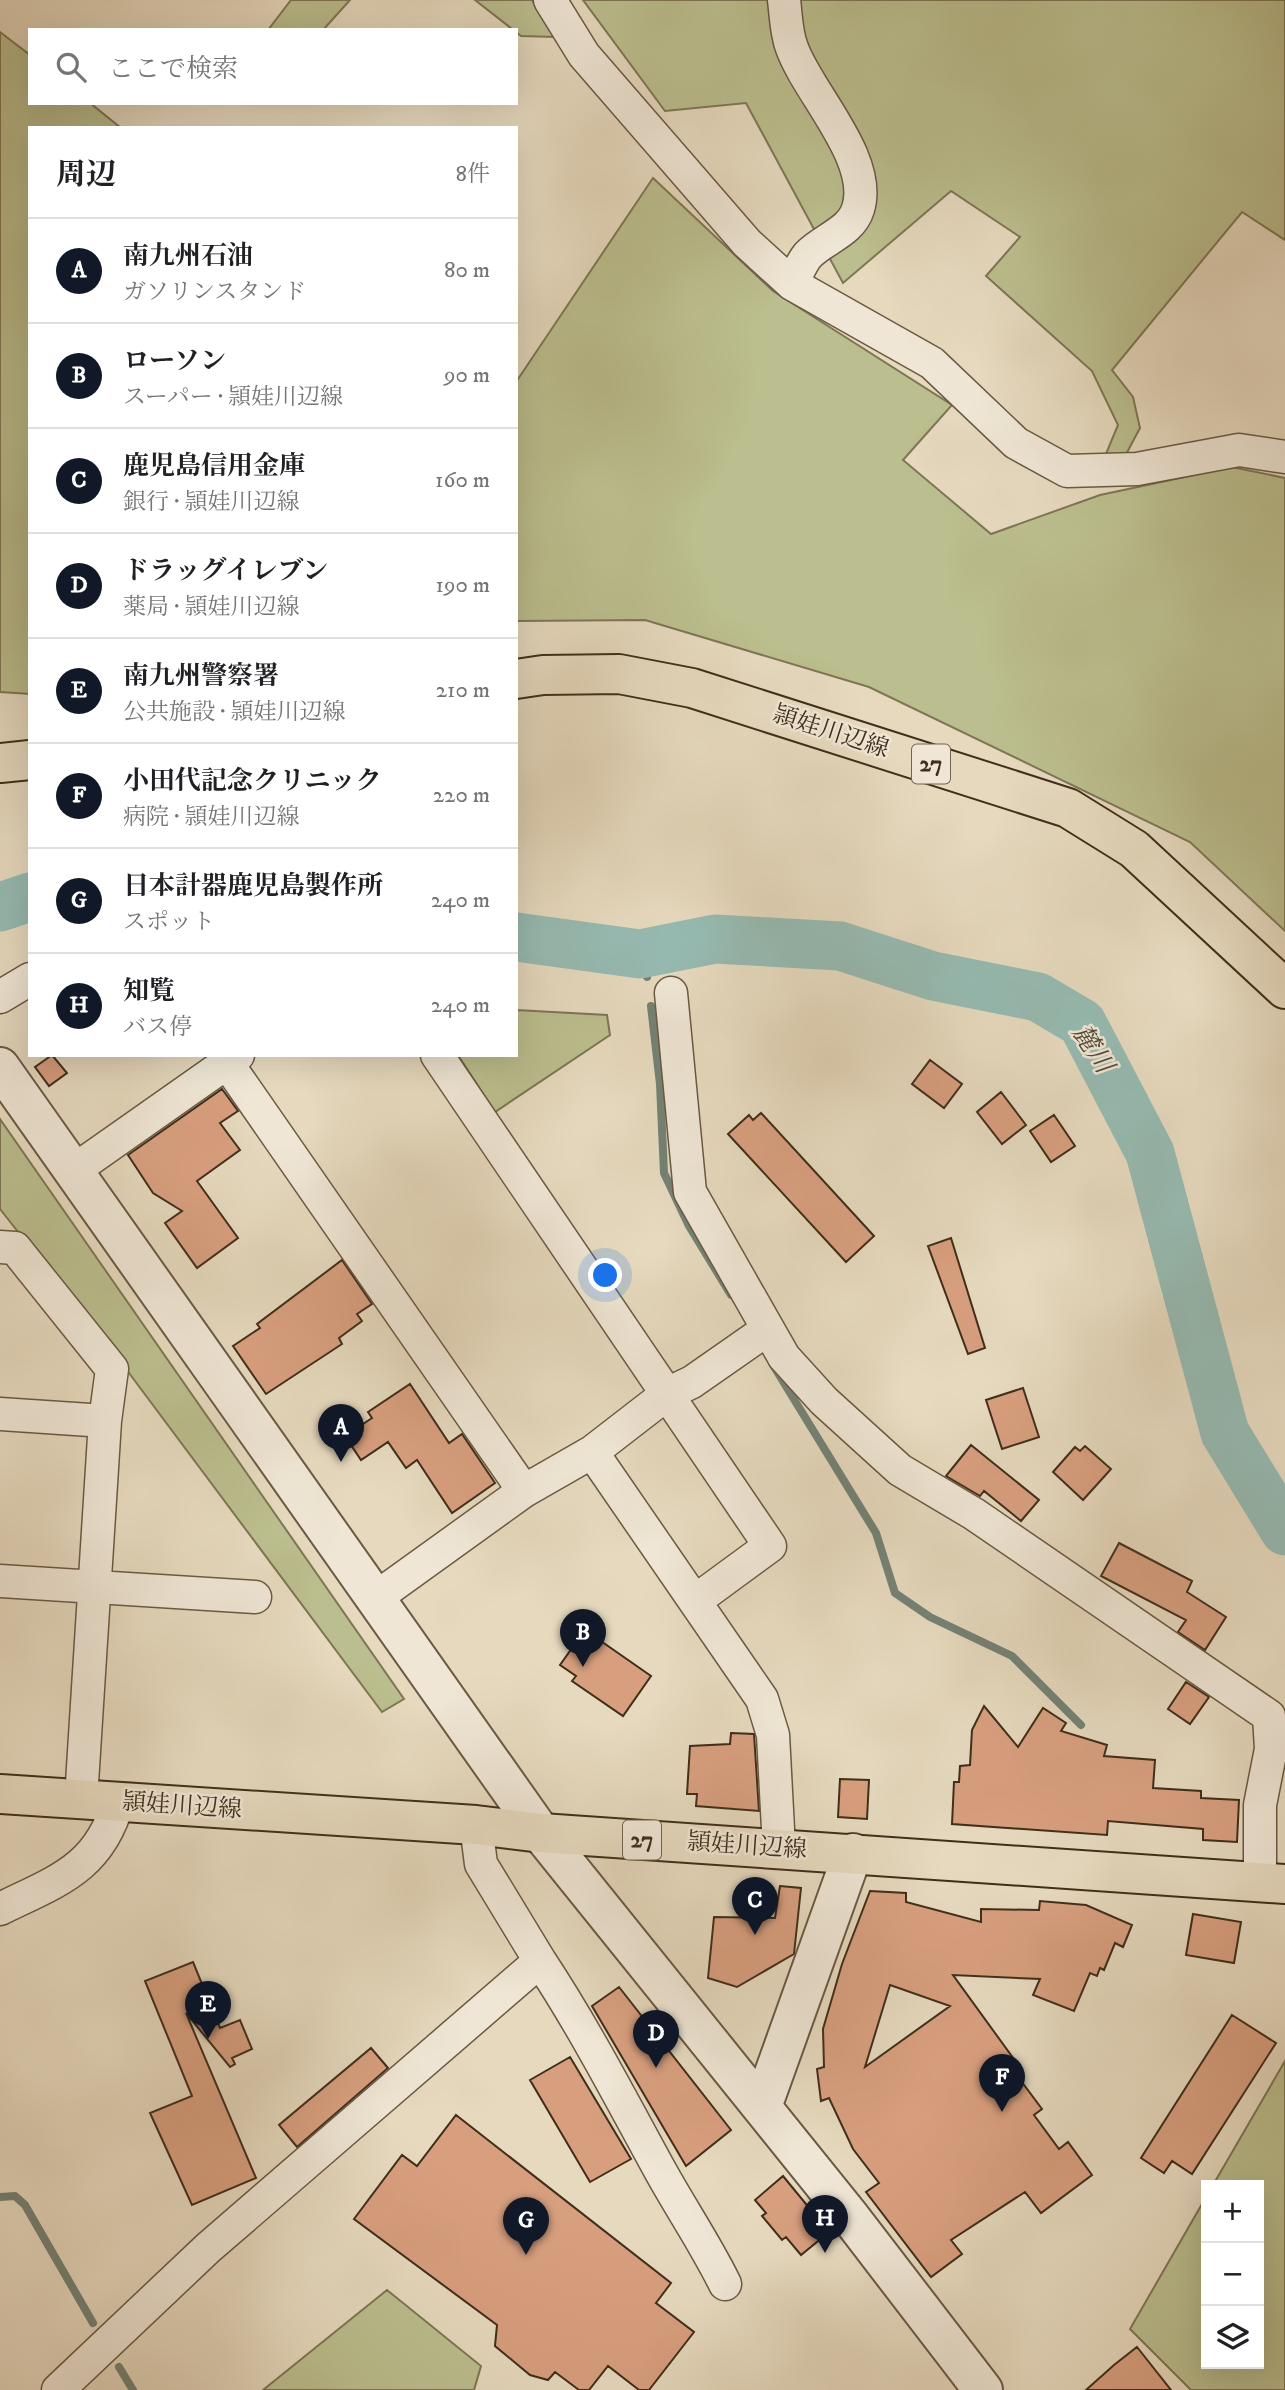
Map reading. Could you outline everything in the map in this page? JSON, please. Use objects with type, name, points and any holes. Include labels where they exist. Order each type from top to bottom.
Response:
[{"type":"main road","name":"頴娃川辺線","points":[[518,679],[543,675],[619,674],[692,688],[1068,808],[1134,849],[1285,989]]},
{"type":"main road","points":[[0,763],[28,760]]},
{"type":"main road","name":"頴娃川辺線","points":[[0,1794],[476,1825],[541,1833],[1273,1883]]},
{"type":"street","points":[[550,0],[584,55],[747,243],[792,284],[932,363],[1016,443],[1067,471],[1137,469],[1239,450],[1285,457]]},
{"type":"street","points":[[784,0],[791,46],[814,92],[846,144],[857,170],[860,189],[859,208],[851,222],[807,256],[792,284]]},
{"type":"street","points":[[0,997],[28,980]]},
{"type":"street","points":[[671,993],[691,1192],[784,1357],[824,1401],[900,1470],[974,1514],[1269,1716],[1271,1749],[1260,1805],[1273,1883]]},
{"type":"street","points":[[438,1057],[770,1546],[695,1601]]},
{"type":"street","points":[[73,1171],[232,1059],[524,1491]]},
{"type":"street","points":[[0,1067],[541,1833],[762,2107],[983,2390]]},
{"type":"street","points":[[0,1247],[15,1248],[112,1369],[105,1421],[95,1588],[99,1800],[110,1828],[74,1873],[0,1909]]},
{"type":"street","points":[[374,1599],[524,1491],[592,1452],[667,1394],[691,1382],[768,1329]]},
{"type":"street","points":[[0,1414],[105,1421]]},
{"type":"street","points":[[592,1452],[762,1699],[773,1735],[779,1848]]},
{"type":"street","points":[[0,1581],[255,1597]]},
{"type":"street","points":[[476,1825],[481,1864],[568,2003],[664,2176],[709,2250],[725,2284]]},
{"type":"street","points":[[762,2107],[853,1853]]},
{"type":"street","points":[[58,2390],[208,2248],[540,1961]]},
{"type":"green space","points":[[291,0],[350,0],[325,28],[270,28]]},
{"type":"green space","points":[[475,0],[532,0],[555,37],[521,36],[518,28],[511,28]]},
{"type":"green space","points":[[583,0],[1285,0],[1285,240],[1242,212],[1112,370],[1133,397],[1140,428],[1124,458],[1103,461],[1118,425],[1092,371],[986,276],[1020,237],[951,191],[843,283],[746,103],[665,111]]},
{"type":"green space","points":[[0,32],[28,53],[28,105],[92,105],[119,126],[28,126],[28,694],[0,692]]},
{"type":"green space","points":[[653,178],[773,291],[952,405],[903,460],[991,534],[1100,495],[1232,467],[1285,478],[1285,931],[1190,842],[869,687],[645,620],[518,621],[518,379]]},
{"type":"green space","points":[[518,1010],[607,1015],[610,1035],[495,1112],[459,1057],[518,1057]]},
{"type":"green space","points":[[0,1119],[404,1699],[382,1712],[126,1369],[0,1209]]},
{"type":"green space","points":[[1285,2061],[1285,2390],[1191,2390],[1130,2329],[1201,2206],[1201,2369],[1264,2369],[1264,2180],[1216,2180]]},
{"type":"green space","points":[[387,2290],[481,2366],[474,2390],[263,2390]]},
{"type":"building","points":[[49,1057],[54,1057],[67,1073],[49,1086],[35,1067]]},
{"type":"building","points":[[930,1060],[962,1084],[944,1108],[912,1084]]},
{"type":"building","points":[[222,1089],[238,1111],[220,1123],[240,1150],[197,1181],[238,1238],[197,1268],[165,1223],[182,1211],[153,1193],[128,1155]]},
{"type":"building","points":[[1001,1092],[1026,1125],[1002,1144],[977,1112]]},
{"type":"building","points":[[761,1113],[874,1236],[846,1262],[728,1134],[749,1115],[753,1120]]},
{"type":"building","points":[[1054,1115],[1075,1146],[1051,1162],[1030,1131]]},
{"type":"building","points":[[951,1238],[985,1348],[968,1354],[928,1246]]},
{"type":"building","points":[[342,1260],[372,1304],[357,1314],[362,1321],[339,1338],[342,1344],[266,1394],[233,1346],[260,1328],[257,1324]]},
{"type":"building","points":[[410,1384],[449,1443],[462,1434],[495,1483],[452,1513],[417,1460],[406,1468],[388,1442],[361,1460],[345,1436],[372,1418],[368,1412]]},
{"type":"building","points":[[1023,1388],[1039,1437],[1002,1449],[986,1400]]},
{"type":"building","points":[[971,1445],[1039,1500],[1021,1521],[984,1491],[980,1496],[946,1476]]},
{"type":"building","points":[[1085,1446],[1111,1469],[1083,1500],[1053,1472],[1075,1447],[1080,1451]]},
{"type":"building","points":[[1119,1543],[1192,1581],[1187,1592],[1226,1617],[1205,1650],[1178,1632],[1186,1620],[1101,1576]]},
{"type":"building","points":[[585,1630],[651,1676],[623,1716],[572,1681],[576,1676],[560,1665]]},
{"type":"building","points":[[1186,1682],[1209,1697],[1190,1724],[1168,1709]]},
{"type":"building","points":[[984,1706],[1018,1747],[1043,1708],[1066,1723],[1061,1731],[1107,1745],[1104,1756],[1155,1760],[1153,1788],[1201,1791],[1201,1798],[1239,1800],[1237,1842],[1203,1840],[1203,1829],[1108,1821],[1107,1835],[952,1824],[954,1782],[959,1782],[960,1766],[970,1765],[972,1730]]},
{"type":"building","points":[[731,1733],[754,1734],[759,1811],[696,1806],[697,1794],[687,1794],[690,1746],[730,1744]]},
{"type":"building","points":[[840,1779],[869,1780],[867,1819],[838,1817]]},
{"type":"building","points":[[780,1886],[801,1888],[794,1954],[737,1987],[708,1978],[714,1917],[775,1918]]},
{"type":"building","points":[[870,1891],[906,1893],[906,1902],[981,1922],[981,1909],[1039,1910],[1040,1901],[1086,1905],[1132,1925],[1123,1947],[1115,1943],[1104,1970],[1100,1968],[1097,1976],[1090,1973],[1074,2011],[1033,1995],[1040,1979],[953,1975],[1016,2062],[1010,2066],[1042,2109],[1034,2115],[1059,2149],[1068,2142],[1092,2175],[1041,2213],[1025,2192],[951,2240],[962,2254],[931,2277],[866,2192],[879,2183],[853,2149],[829,2098],[821,2101],[817,2069],[824,2067],[823,2029],[842,1964]],"holes":[[[890,1985],[950,2006],[865,2067]]]},
{"type":"building","points":[[1193,1914],[1241,1922],[1234,1963],[1186,1955]]},
{"type":"building","points":[[193,1962],[220,2028],[240,2020],[252,2049],[232,2058],[235,2064],[230,2067],[186,2013],[256,2178],[192,2205],[150,2113],[192,2096],[145,1981]]},
{"type":"building","points":[[619,1987],[731,2130],[686,2166],[592,2006]]},
{"type":"building","points":[[1232,2015],[1276,2043],[1192,2174],[1172,2161],[1164,2173],[1141,2158]]},
{"type":"building","points":[[371,2048],[388,2068],[297,2147],[279,2125]]},
{"type":"building","points":[[570,2057],[631,2159],[590,2182],[530,2080]]},
{"type":"building","points":[[456,2115],[671,2283],[656,2303],[694,2332],[649,2390],[639,2390],[608,2366],[589,2390],[579,2390],[555,2372],[548,2380],[530,2375],[495,2346],[497,2325],[354,2219],[402,2155],[417,2166]]},
{"type":"building","points":[[783,2176],[829,2232],[801,2255],[786,2237],[782,2240],[762,2216],[766,2213],[755,2200]]},
{"type":"building","points":[[1137,2347],[1171,2390],[1086,2390],[1114,2365]]},
{"type":"waterway","name":"麓川","points":[[0,907],[28,898]]},
{"type":"waterway","name":"麓川","points":[[518,937],[640,954],[715,939],[840,946],[933,976],[1038,997],[1082,1023],[1150,1153],[1225,1433],[1285,1531]]},
{"type":"waterway","points":[[640,954],[647,977]]},
{"type":"waterway","points":[[651,1006],[660,1084],[664,1173],[689,1226],[731,1295]]},
{"type":"waterway","points":[[773,1365],[876,1533],[895,1593],[930,1617],[1012,1656],[1081,1725]]},
{"type":"waterway","points":[[0,2197],[15,2196],[25,2205],[93,2323]]},
{"type":"waterway","points":[[119,2367],[133,2390]]},
{"type":"place","name":"南九州石油","points":[[341,1462]]},
{"type":"place","name":"ローソン","points":[[583,1667]]},
{"type":"place","name":"鹿児島信用金庫","points":[[755,1935]]},
{"type":"place","name":"南九州警察署","points":[[208,2039]]},
{"type":"place","name":"ドラッグイレブン","points":[[656,2068]]},
{"type":"place","name":"小田代記念クリニック","points":[[1002,2112]]},
{"type":"place","name":"知覧","points":[[825,2253]]},
{"type":"place","name":"日本計器鹿児島製作所","points":[[526,2255]]}]
